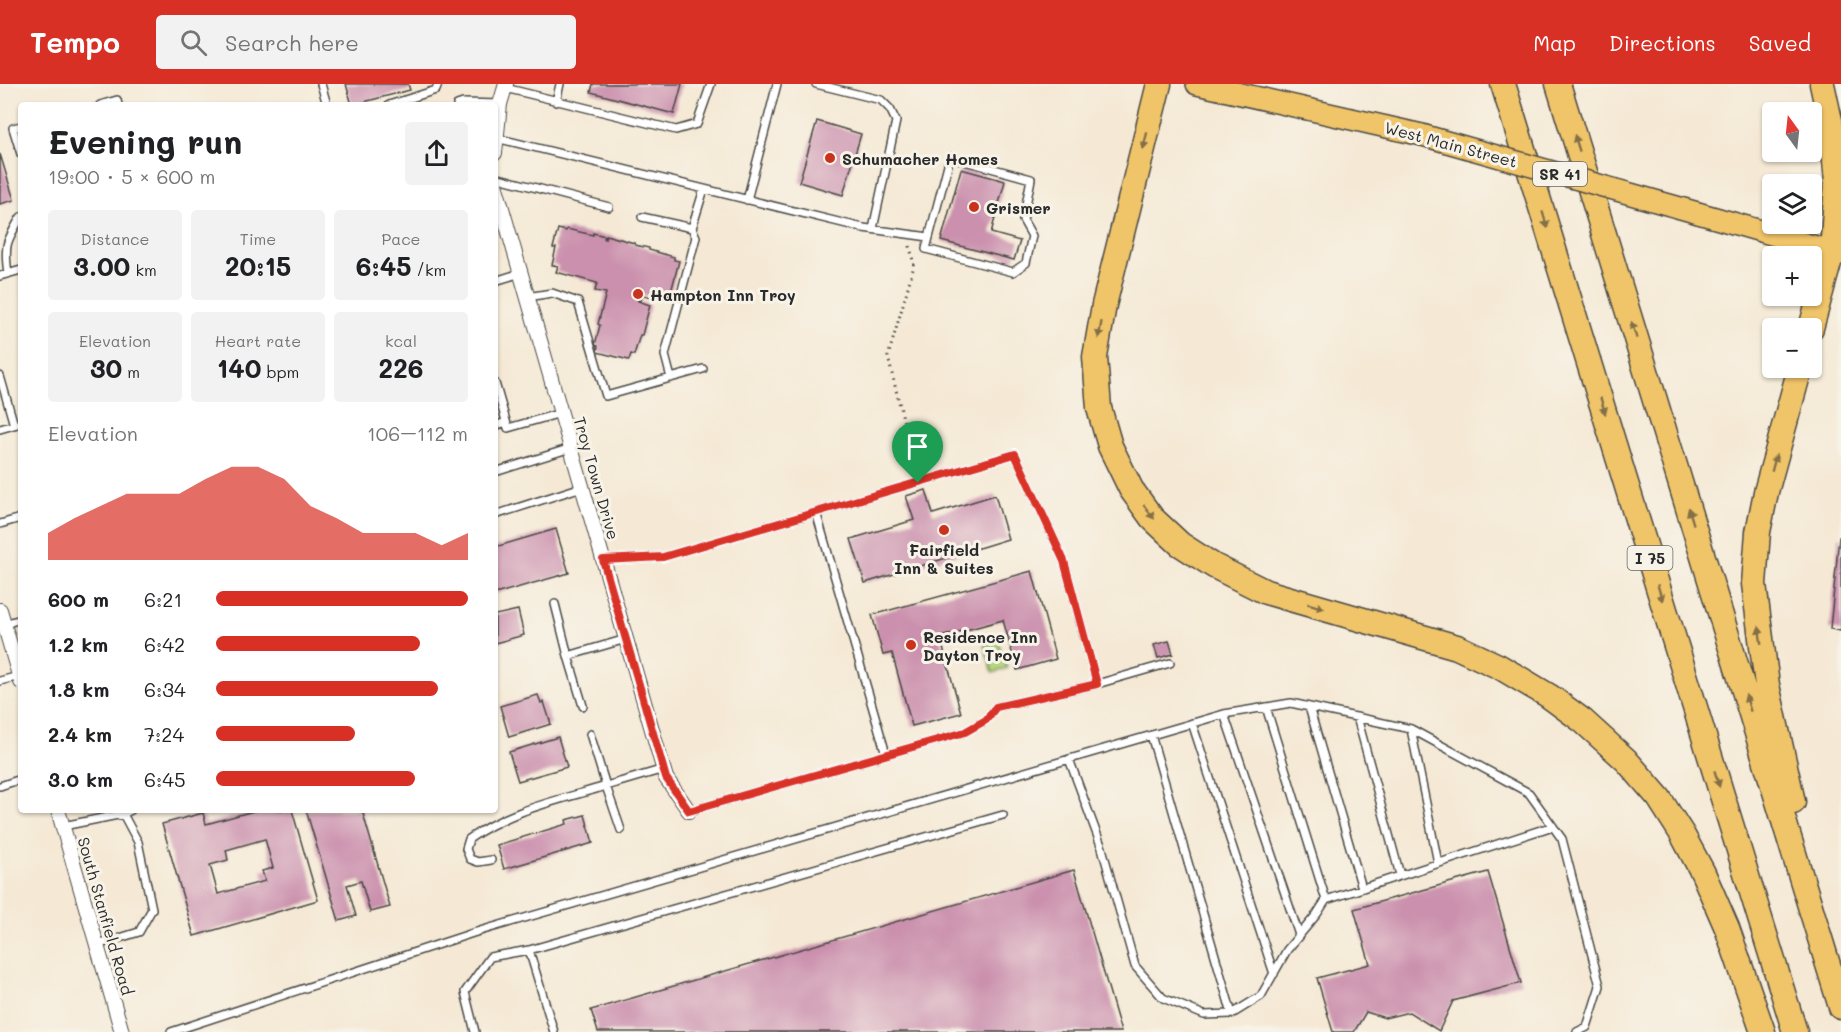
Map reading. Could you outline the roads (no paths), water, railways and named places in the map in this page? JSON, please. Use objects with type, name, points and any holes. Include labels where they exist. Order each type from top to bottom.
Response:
[{"type":"highway","points":[[1159,84],[1104,305],[1095,357],[1099,408],[1110,446],[1131,489],[1152,518],[1180,544],[1214,566],[1266,592],[1457,647],[1500,667],[1549,696],[1583,721],[1626,760],[1659,798],[1682,834],[1704,873],[1763,1032]]},
{"type":"highway","name":"I 75","points":[[1503,84],[1795,1032]]},
{"type":"highway","points":[[1558,84],[1841,1006]]},
{"type":"highway","points":[[1814,318],[1836,253],[1837,181],[1832,130],[1822,84]]},
{"type":"highway","points":[[1797,378],[1766,492],[1758,532],[1754,584],[1767,685],[1826,960]]},
{"type":"main road","name":"West Main Street","points":[[1197,84],[1422,135],[1836,253]]},
{"type":"street","points":[[498,124],[505,86]]},
{"type":"street","name":"Troy Town Drive","points":[[498,194],[666,778],[689,811]]},
{"type":"street","points":[[2,617],[18,672]]},
{"type":"street","name":"South Stanfield Road","points":[[59,813],[122,1032]]},
{"type":"lane","points":[[321,84],[326,102]]},
{"type":"lane","points":[[398,102],[436,90],[438,84]]},
{"type":"lane","points":[[556,102],[560,84]]},
{"type":"lane","points":[[505,86],[556,102],[676,130],[697,124],[711,84]]},
{"type":"lane","points":[[747,200],[777,84]]},
{"type":"lane","points":[[816,84],[881,100],[890,109],[896,121],[873,229]]},
{"type":"lane","points":[[18,127],[13,128],[18,144]]},
{"type":"lane","points":[[498,145],[704,189],[873,229],[929,237]]},
{"type":"lane","points":[[950,157],[1031,179],[1023,220],[1032,236],[1026,264],[1013,272],[926,249],[929,237],[950,157]]},
{"type":"lane","points":[[498,178],[609,207]]},
{"type":"lane","points":[[671,378],[664,355],[696,237],[692,228],[704,189]]},
{"type":"lane","points":[[642,217],[692,228]]},
{"type":"lane","points":[[8,274],[4,250],[18,222]]},
{"type":"lane","points":[[0,276],[18,271]]},
{"type":"lane","points":[[498,280],[521,273]]},
{"type":"lane","points":[[527,297],[552,293],[578,302],[606,396],[703,369]]},
{"type":"lane","points":[[0,376],[18,424],[0,429]]},
{"type":"lane","points":[[498,394],[508,428],[561,413]]},
{"type":"lane","points":[[498,425],[506,422]]},
{"type":"lane","points":[[498,471],[571,448]]},
{"type":"lane","points":[[603,560],[663,557],[1015,454],[1064,561],[1097,684]]},
{"type":"lane","points":[[498,514],[582,487]]},
{"type":"lane","points":[[816,512],[886,754]]},
{"type":"lane","points":[[0,524],[18,519]]},
{"type":"lane","points":[[555,604],[584,706]]},
{"type":"lane","points":[[2,617],[18,619]]},
{"type":"lane","points":[[568,656],[626,639]]},
{"type":"lane","points":[[689,811],[965,732],[986,720],[996,707],[1097,684],[1170,663]]},
{"type":"lane","points":[[0,681],[18,679]]},
{"type":"lane","points":[[171,1032],[473,933],[1224,714],[1291,703],[1411,729],[1528,793],[1562,839],[1600,986],[1587,1027],[1577,1032]]},
{"type":"lane","points":[[1266,707],[1326,900]]},
{"type":"lane","points":[[1309,707],[1362,888]]},
{"type":"lane","points":[[1224,714],[1299,935]]},
{"type":"lane","points":[[1357,717],[1400,875]]},
{"type":"lane","points":[[1192,723],[1274,974]]},
{"type":"lane","points":[[1411,729],[1438,863]]},
{"type":"lane","points":[[590,734],[621,831]]},
{"type":"lane","points":[[1151,735],[1232,1014]]},
{"type":"lane","points":[[1070,759],[1102,848],[1135,966],[1163,998],[1204,1015],[1232,1014],[1261,996],[1287,950],[1317,915],[1326,900],[1553,826]]},
{"type":"lane","points":[[491,860],[478,862],[470,859],[466,849],[469,839],[482,829],[502,820],[664,769]]},
{"type":"lane","points":[[0,786],[18,780]]},
{"type":"lane","points":[[63,826],[123,814],[138,842],[152,909],[139,932],[97,945]]},
{"type":"lane","points":[[475,1032],[465,992],[490,957],[529,950],[1003,815]]},
{"type":"lane","points":[[529,950],[554,1032]]},
{"type":"place","name":"Schumacher Homes","points":[[830,158]]},
{"type":"place","name":"Grismer","points":[[974,207]]},
{"type":"place","name":"Hampton Inn Troy","points":[[638,294]]},
{"type":"place","name":"Fairfield Inn & Suites","points":[[944,530]]},
{"type":"place","name":"Residence Inn Dayton Troy","points":[[911,645]]}]
